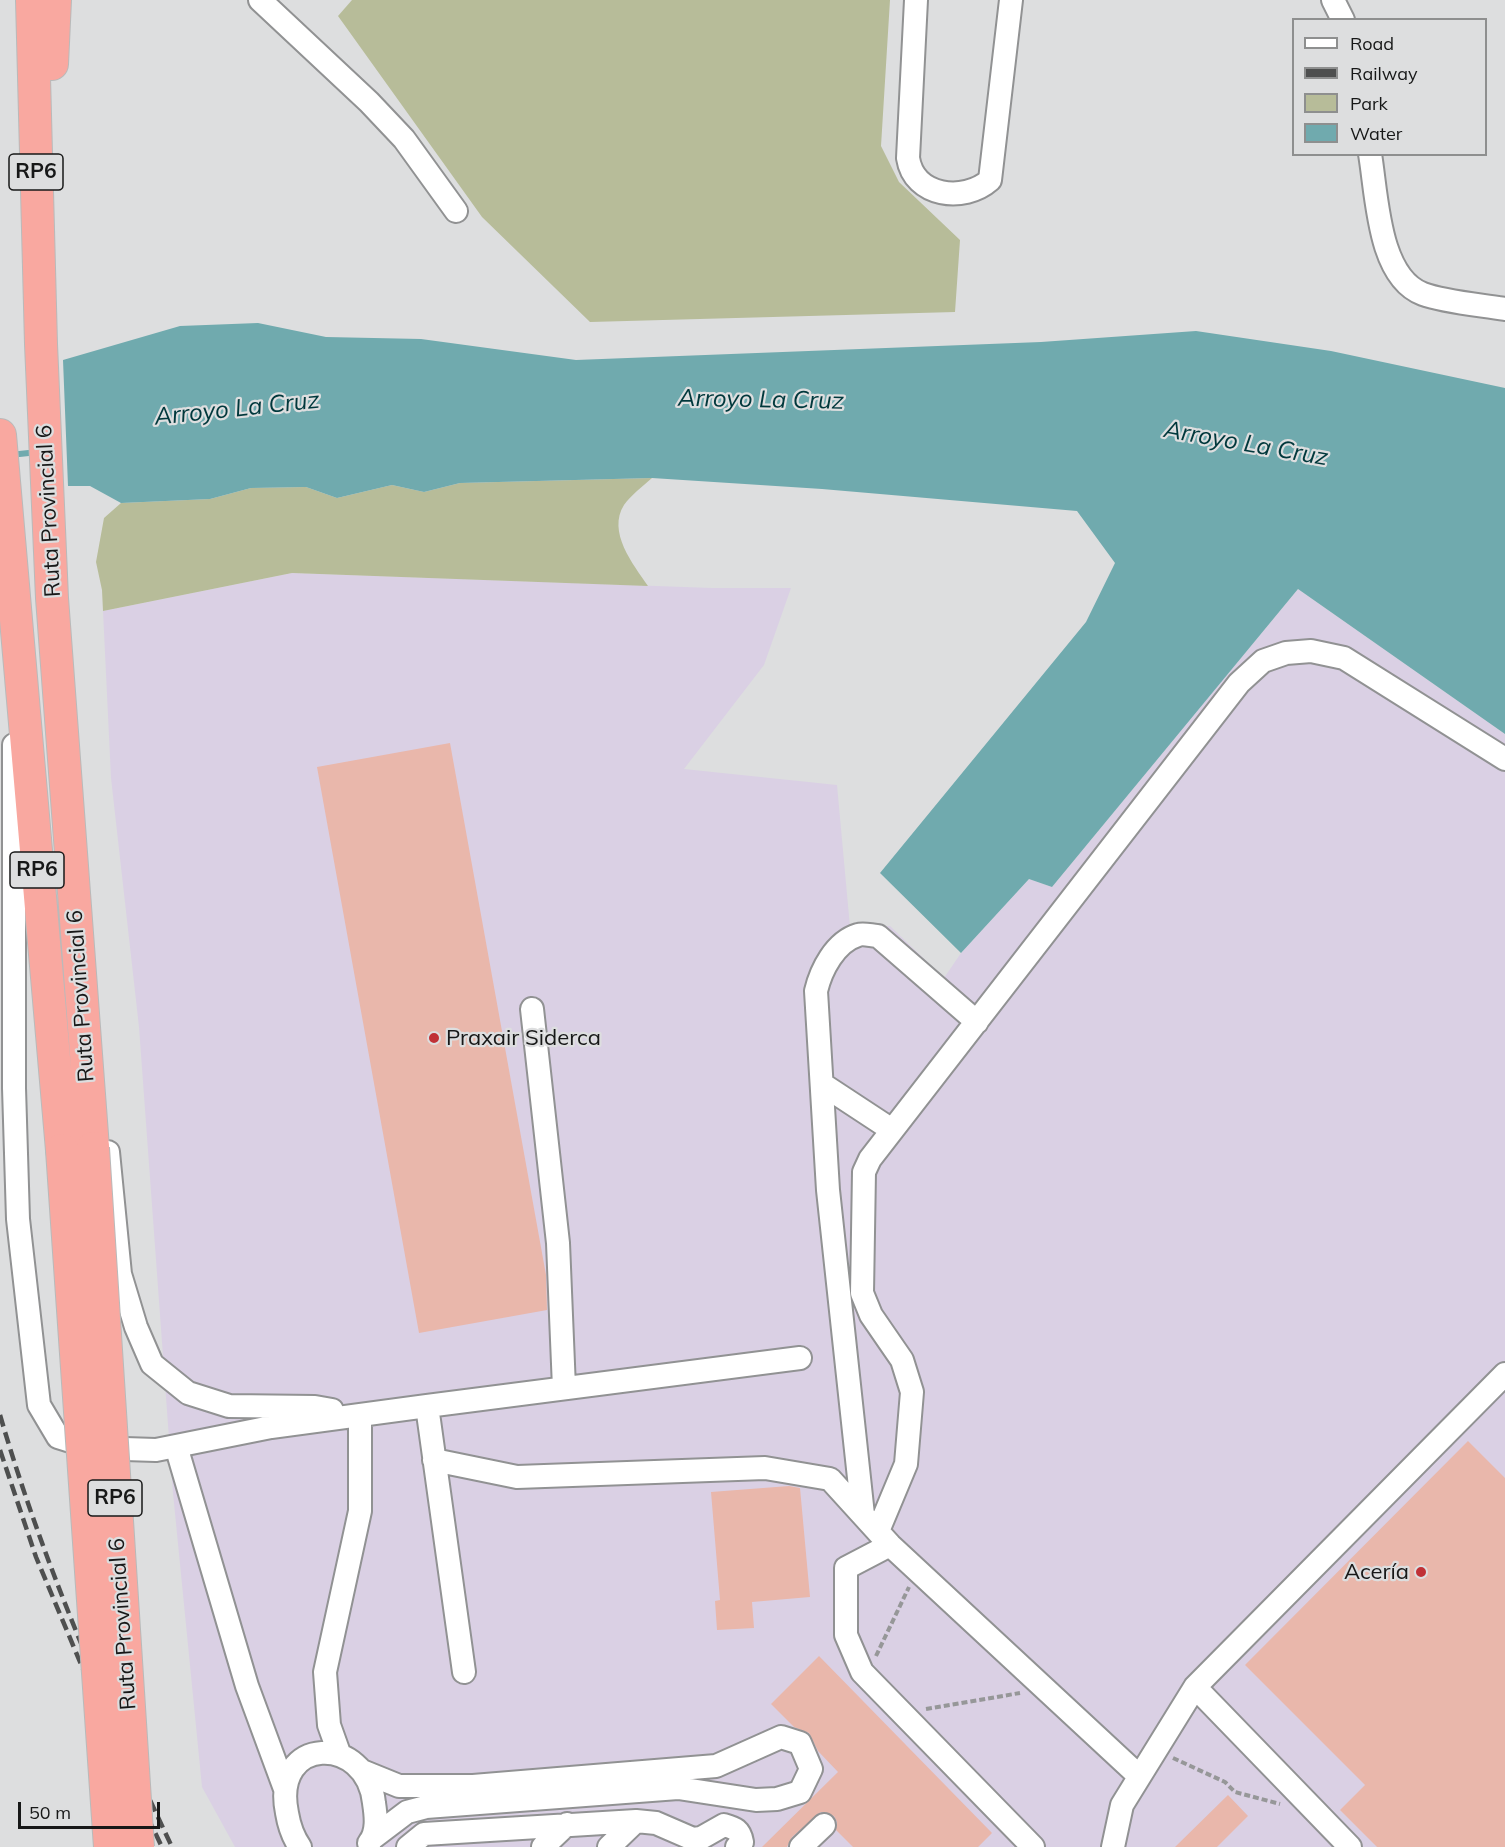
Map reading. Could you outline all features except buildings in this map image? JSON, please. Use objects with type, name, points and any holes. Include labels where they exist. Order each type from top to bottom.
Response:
[{"type":"highway","name":"Ruta Provincial 6","points":[[32,0],[41,344],[52,598],[93,1148],[138,1847]]},
{"type":"highway","points":[[41,344],[55,0]]},
{"type":"highway","name":"Ruta Provincial 6","points":[[0,435],[62,1150],[110,1847]]},
{"type":"lane","points":[[54,34],[71,0]]},
{"type":"lane","points":[[260,0],[369,102],[404,139],[456,211]]},
{"type":"lane","points":[[916,0],[908,158],[910,172],[923,185],[942,194],[981,189],[990,180],[1011,0]]},
{"type":"lane","points":[[1333,0],[1342,18]]},
{"type":"lane","points":[[1370,156],[1387,254],[1399,275],[1422,294],[1505,309]]},
{"type":"lane","points":[[13,601],[14,1088],[18,1219],[39,1405],[57,1437],[93,1448],[156,1450],[271,1427],[800,1358]]},
{"type":"lane","points":[[1034,1847],[862,1672],[846,1635],[846,1568],[877,1530],[906,1464],[912,1392],[902,1360],[871,1315],[862,1293],[864,1172],[870,1159],[892,1130],[1239,683],[1263,661],[1286,653],[1311,651],[1344,658],[1505,759]]},
{"type":"lane","points":[[71,851],[96,1031],[120,1274],[136,1327],[152,1364],[188,1393],[229,1406],[315,1407],[360,1415]]},
{"type":"lane","points":[[877,1530],[828,1190],[816,991],[820,973],[844,943],[859,934],[878,936],[977,1022]]},
{"type":"lane","points":[[532,1009],[558,1243],[564,1388]]},
{"type":"lane","points":[[822,1084],[892,1130]]},
{"type":"lane","points":[[1113,1847],[1122,1805],[1195,1687],[1505,1374]]},
{"type":"lane","points":[[427,1406],[464,1672]]},
{"type":"lane","points":[[339,1754],[329,1725],[325,1672],[360,1512],[360,1415]]},
{"type":"lane","points":[[176,1446],[248,1686],[285,1789]]},
{"type":"lane","points":[[434,1460],[517,1478],[765,1468],[830,1479],[917,1570],[1139,1776]]},
{"type":"lane","points":[[1195,1687],[1350,1847]]},
{"type":"lane","points":[[297,1844],[285,1803],[285,1789],[291,1769],[303,1757],[322,1752],[339,1754],[362,1771],[399,1786],[473,1786],[716,1766],[781,1737],[800,1743],[811,1769],[800,1792],[777,1799],[756,1800],[678,1788],[426,1807],[407,1812],[370,1842]]},
{"type":"lane","points":[[362,1771],[371,1787],[374,1800],[370,1842]]},
{"type":"lane","points":[[712,1792],[724,1825]]},
{"type":"lane","points":[[408,1847],[424,1834],[482,1840],[567,1824],[636,1821],[656,1823],[681,1841],[701,1838],[724,1825],[756,1800]]},
{"type":"lane","points":[[609,1847],[636,1821]]},
{"type":"lane","points":[[543,1847],[567,1824]]},
{"type":"lane","points":[[724,1825],[735,1827],[741,1834],[742,1842],[737,1847]]},
{"type":"lane","points":[[801,1847],[824,1825]]},
{"type":"path","points":[[867,1677],[917,1570]]},
{"type":"path","points":[[902,1713],[1046,1689]]},
{"type":"path","points":[[1156,1749],[1190,1768],[1225,1782],[1235,1792],[1289,1806],[1309,1805]]},
{"type":"shaded area","points":[[292,573],[712,588],[791,588],[764,665],[684,769],[837,785],[850,927],[890,926],[944,978],[961,953],[1029,879],[1052,887],[1298,589],[1505,734],[1505,1847],[235,1847],[202,1787],[173,1493],[139,1027],[111,778],[103,611]]},
{"type":"green space","points":[[352,0],[890,0],[881,146],[899,182],[960,240],[955,312],[590,322],[482,217],[338,16]]},
{"type":"green space","points":[[652,478],[624,505],[618,526],[629,558],[648,586],[292,573],[103,611],[102,590],[96,562],[104,518],[121,503],[210,499],[251,488],[306,487],[337,498],[392,485],[424,492],[460,483]]},
{"type":"water","points":[[258,323],[326,337],[421,339],[576,360],[1041,342],[1196,331],[1331,351],[1505,388],[1505,734],[1298,589],[1052,887],[1029,879],[961,953],[880,873],[1086,622],[1115,563],[1077,511],[822,489],[652,478],[460,483],[424,492],[392,485],[337,498],[306,487],[251,488],[210,499],[121,503],[90,486],[68,486],[63,360],[180,326]]},
{"type":"waterway","name":"Arroyo La Cruz","points":[[10,455],[38,452]]},
{"type":"railway","points":[[0,1415],[36,1525],[77,1634],[123,1742],[172,1847]]},
{"type":"railway","points":[[0,1450],[36,1557],[130,1781],[162,1847]]},
{"type":"place","name":"Praxair Siderca","points":[[434,1038]]},
{"type":"place","name":"Acería","points":[[1421,1572]]}]
